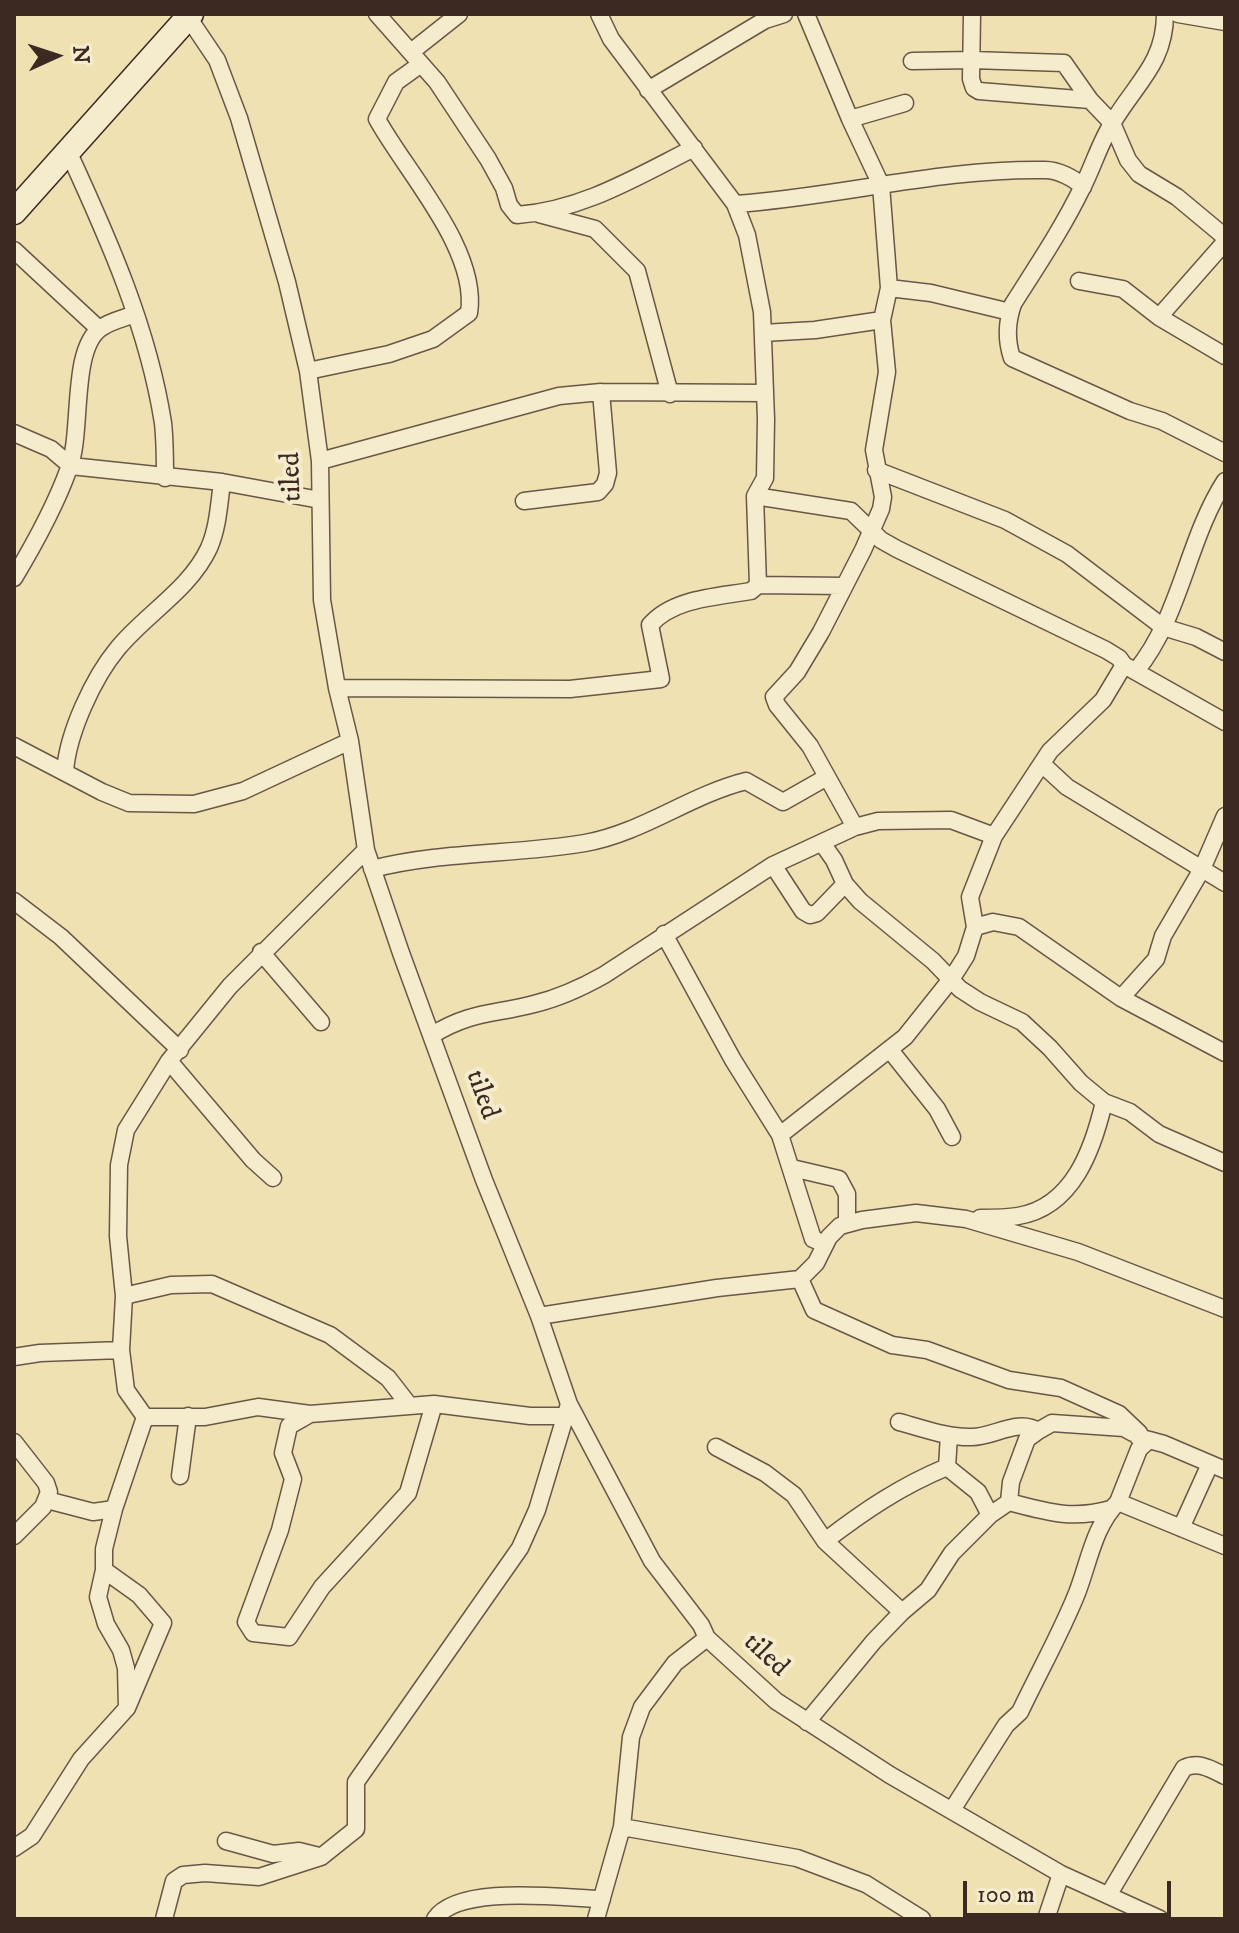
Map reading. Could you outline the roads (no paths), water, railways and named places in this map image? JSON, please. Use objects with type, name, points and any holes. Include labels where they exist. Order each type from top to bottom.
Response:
[{"type":"main road","points":[[14,212],[190,16]]},
{"type":"street","points":[[377,14],[437,82],[488,159],[504,188],[509,205],[517,215],[537,214],[593,199],[694,148]]},
{"type":"street","points":[[308,371],[389,354],[433,339],[469,313],[471,300],[467,280],[453,237],[377,119],[396,82],[459,14]]},
{"type":"street","points":[[599,14],[611,39],[735,204],[747,235],[762,312],[765,393],[765,478],[755,496],[758,585]]},
{"type":"street","points":[[648,90],[765,20],[784,14]]},
{"type":"street","points":[[806,14],[881,185],[889,288],[882,320],[887,372],[874,450],[883,497],[876,535],[863,550],[797,672],[774,697],[810,746],[832,791],[855,827]]},
{"type":"street","points":[[972,14],[971,79],[974,88],[979,91],[1090,100]]},
{"type":"street","points":[[1165,14],[1165,34],[1158,55],[1112,123],[1083,187],[1010,312],[1008,346],[1012,358],[1079,390],[1162,421],[1225,453]]},
{"type":"street","points":[[1178,14],[1225,22]]},
{"type":"street","name":"tiled","points":[[190,16],[217,60],[239,118],[287,282],[308,371],[320,461],[322,600],[337,688],[350,741],[366,850],[484,1180],[539,1316],[568,1410],[652,1561],[701,1625],[707,1638],[776,1701],[890,1775],[1061,1874],[1160,1919]]},
{"type":"street","points":[[912,61],[1064,63],[1090,100],[1112,123],[1128,160],[1139,174],[1177,197],[1225,240],[1159,317]]},
{"type":"street","points":[[850,119],[905,103]]},
{"type":"street","points":[[68,151],[114,251],[135,314],[157,391],[163,427],[165,478]]},
{"type":"street","points":[[735,204],[780,201],[969,175],[1048,169],[1076,180],[1083,187]]},
{"type":"street","points":[[537,214],[595,229],[637,271],[670,394]]},
{"type":"street","points":[[14,250],[99,329]]},
{"type":"street","points":[[1079,281],[1123,289],[1159,317],[1225,356]]},
{"type":"street","points":[[889,288],[931,293],[1010,312]]},
{"type":"street","points":[[14,578],[71,466],[79,418],[81,361],[99,329],[135,314]]},
{"type":"street","points":[[763,333],[815,330],[882,320]]},
{"type":"street","points":[[320,461],[559,396],[601,392],[765,393]]},
{"type":"street","points":[[524,501],[598,492],[605,484],[608,473],[601,392]]},
{"type":"street","points":[[14,433],[51,449],[71,466],[222,482],[320,500]]},
{"type":"street","points":[[876,470],[1005,520],[1067,554],[1163,627],[1196,637],[1225,652]]},
{"type":"street","points":[[765,478],[778,500]]},
{"type":"street","points":[[982,924],[970,897],[994,836],[1050,751],[1103,700],[1163,627],[1212,502],[1225,481]]},
{"type":"street","points":[[65,771],[66,759],[86,700],[117,649],[184,582],[209,548],[218,522],[222,482]]},
{"type":"street","points":[[755,496],[851,511],[876,535],[1017,609],[1106,650],[1130,668],[1225,722]]},
{"type":"street","points":[[337,688],[570,689],[661,679],[650,625],[660,614],[674,606],[751,591],[758,585],[844,586]]},
{"type":"street","points":[[14,746],[129,803],[194,804],[243,791],[350,741]]},
{"type":"street","points":[[1042,764],[1067,787],[1225,883]]},
{"type":"street","points":[[372,869],[411,859],[586,842],[626,830],[724,787],[746,781],[783,802],[827,777]]},
{"type":"street","points":[[844,807],[828,840],[845,884],[873,914],[952,978],[960,989],[1022,1022],[1081,1083],[1104,1102],[1130,1112],[1159,1134],[1225,1163]]},
{"type":"street","points":[[1121,998],[1156,959],[1163,936],[1202,869],[1225,816]]},
{"type":"street","points":[[432,1035],[470,1016],[532,1005],[575,992],[773,865],[855,827],[878,821],[951,820],[994,836]]},
{"type":"street","points":[[145,1417],[126,1390],[121,1350],[124,1296],[118,1236],[121,1154],[126,1130],[175,1055],[230,986],[366,850]]},
{"type":"street","points":[[773,865],[803,911],[810,915],[817,913],[845,884]]},
{"type":"street","points":[[14,901],[61,937],[175,1055],[253,1160],[273,1178]]},
{"type":"street","points":[[982,924],[1019,927],[1121,998],[1225,1053]]},
{"type":"street","points":[[780,1135],[905,1037],[952,978],[982,924]]},
{"type":"street","points":[[664,934],[733,1060],[780,1135],[813,1239],[825,1244]]},
{"type":"street","points":[[261,952],[321,1022]]},
{"type":"street","points":[[890,1050],[937,1109],[952,1137]]},
{"type":"street","points":[[966,1219],[1020,1216],[1040,1208],[1068,1190],[1086,1159],[1104,1102]]},
{"type":"street","points":[[792,1168],[839,1179],[847,1194],[847,1224]]},
{"type":"street","points":[[539,1316],[717,1288],[800,1279],[816,1263],[825,1244],[840,1226],[916,1213],[966,1219],[1078,1252],[1225,1309]]},
{"type":"street","points":[[800,1279],[814,1310],[892,1345],[927,1350],[1009,1380],[1061,1388],[1119,1414],[1143,1439]]},
{"type":"street","points":[[124,1296],[171,1285],[212,1284],[330,1335],[388,1378],[409,1405]]},
{"type":"street","points":[[14,1357],[121,1350]]},
{"type":"street","points":[[145,1417],[205,1417],[258,1407],[310,1414],[434,1404],[530,1416],[568,1410],[537,1510],[520,1548],[356,1782],[356,1829],[321,1857],[259,1877],[205,1873],[183,1875],[174,1881],[164,1919]]},
{"type":"street","points":[[310,1414],[289,1426],[283,1453],[293,1479],[280,1530],[246,1622],[253,1633],[289,1637],[322,1587],[408,1493],[434,1404]]},
{"type":"street","points":[[180,1476],[188,1416]]},
{"type":"street","points":[[127,1708],[127,1678],[121,1650],[106,1624],[98,1597],[104,1570],[104,1549],[114,1509],[145,1417]]},
{"type":"street","points":[[899,1422],[974,1438],[1019,1426],[1031,1426],[1038,1431]]},
{"type":"street","points":[[1009,1502],[1011,1482],[1027,1439],[1038,1431],[1052,1423],[1124,1428],[1143,1439],[1164,1444],[1217,1467],[1181,1528]]},
{"type":"street","points":[[947,1467],[949,1435]]},
{"type":"street","points":[[952,1810],[1006,1725],[1020,1712],[1077,1593],[1092,1547],[1115,1505],[1143,1439]]},
{"type":"street","points":[[14,1442],[46,1483],[49,1492],[47,1500],[14,1536]]},
{"type":"street","points":[[716,1447],[782,1484],[794,1495],[825,1541],[902,1612]]},
{"type":"street","points":[[947,1467],[978,1492],[990,1515]]},
{"type":"street","points":[[825,1541],[873,1504],[913,1481],[947,1467]]},
{"type":"street","points":[[47,1500],[93,1512],[114,1509]]},
{"type":"street","points":[[807,1722],[838,1682],[902,1612],[928,1590],[952,1553],[990,1515],[1009,1502],[1068,1515],[1089,1515],[1115,1505],[1225,1546]]},
{"type":"street","points":[[14,1848],[32,1836],[81,1759],[127,1708],[163,1623],[139,1595],[104,1570]]},
{"type":"street","points":[[596,1919],[622,1827],[631,1737],[642,1707],[675,1663],[707,1638]]},
{"type":"street","points":[[1109,1894],[1184,1768],[1192,1764],[1202,1765],[1225,1776]]},
{"type":"street","points":[[622,1827],[797,1858],[866,1884],[922,1919]]},
{"type":"street","points":[[226,1841],[273,1854],[299,1851],[321,1857]]},
{"type":"street","points":[[1046,1919],[1061,1874]]},
{"type":"street","points":[[435,1919],[441,1910],[480,1896],[602,1899]]}]
